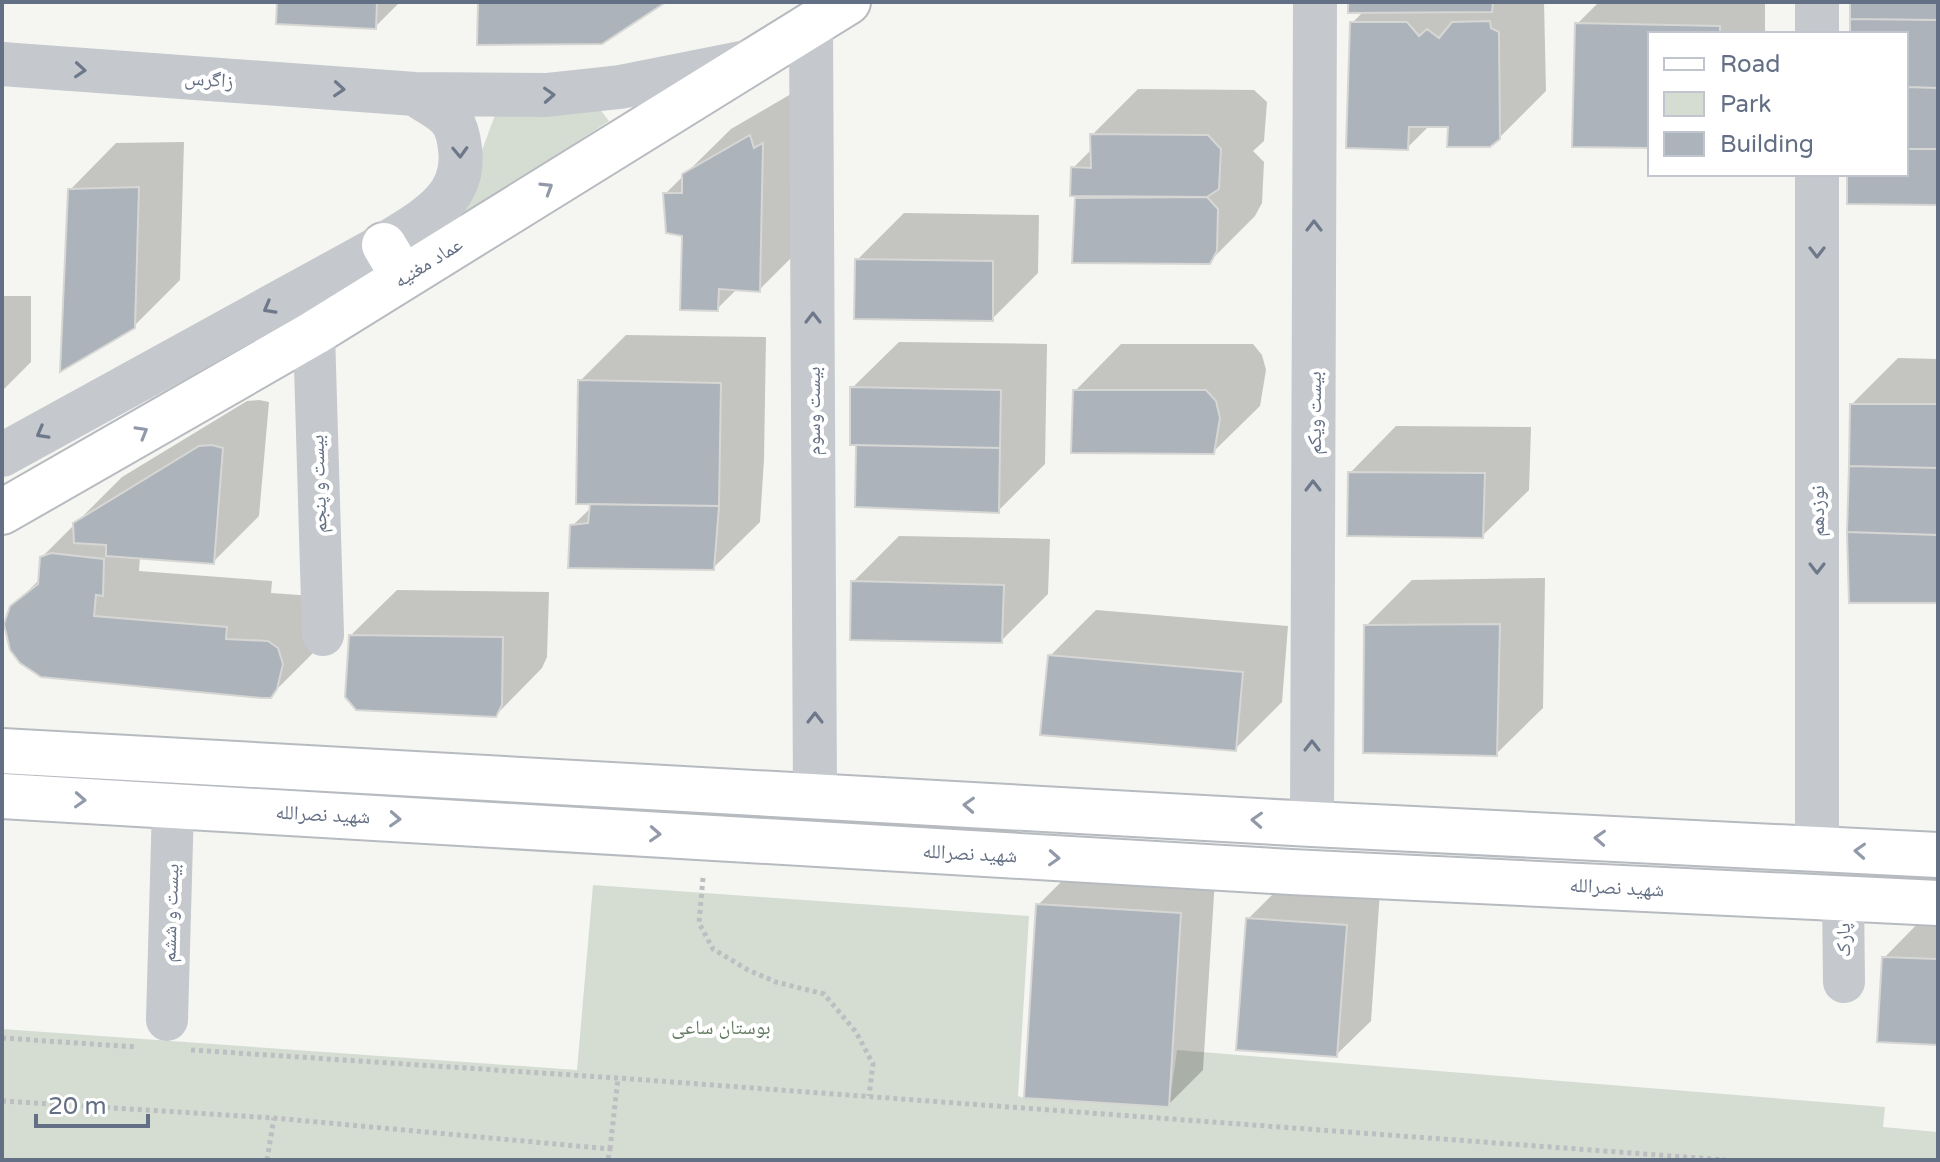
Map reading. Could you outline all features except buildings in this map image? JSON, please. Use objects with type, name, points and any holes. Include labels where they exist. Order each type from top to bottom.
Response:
[{"type":"main road","name":"عماد مغنیه","points":[[2,512],[314,333],[394,261],[754,60],[848,2]]},
{"type":"main road","points":[[2,529],[45,488]]},
{"type":"main road","points":[[2,751],[1312,824],[1938,855]]},
{"type":"main road","points":[[320,769],[322,814]]},
{"type":"main road","name":"شهید نصرالله","points":[[2,796],[1291,872],[1938,903]]},
{"type":"main road","points":[[815,796],[816,844]]},
{"type":"street","name":"بیست ویکم","points":[[1312,824],[1315,2]]},
{"type":"street","points":[[1817,2],[1817,32]]},
{"type":"street","name":"بیست وسوم","points":[[811,25],[815,796]]},
{"type":"street","name":"زاگرس","points":[[2,64],[415,94],[546,95],[588,92],[754,60]]},
{"type":"street","name":"عماد مغنیه","points":[[2,455],[394,261],[457,183],[462,159],[459,135],[450,118],[415,94]]},
{"type":"street","name":"نوزدهم","points":[[1817,176],[1817,848]]},
{"type":"street","name":"بیست و پنجم","points":[[314,333],[323,635]]},
{"type":"street","name":"بیست و ششم","points":[[162,1039],[173,806]]},
{"type":"street","name":"پارک","points":[[1843,898],[1844,982]]},
{"type":"path","points":[[706,837],[699,923],[713,949],[776,982],[824,994],[856,1032],[873,1064],[869,1096]]},
{"type":"path","points":[[2,1038],[162,1039],[618,1078],[1726,1160]]},
{"type":"path","points":[[608,1160],[618,1078]]},
{"type":"path","points":[[2,1101],[274,1118],[610,1149]]},
{"type":"path","points":[[267,1160],[274,1118]]},
{"type":"path","points":[[1672,1156],[1680,1160]]},
{"type":"green space","points":[[599,108],[609,121],[462,217],[475,169],[495,115]]},
{"type":"green space","name":"بوستان ساعی","points":[[593,885],[1029,916],[1018,1096],[1024,1098],[1169,1107],[1177,1050],[1885,1107],[1883,1127],[1938,1132],[1938,1160],[2,1160],[2,1029],[577,1070]]}]
